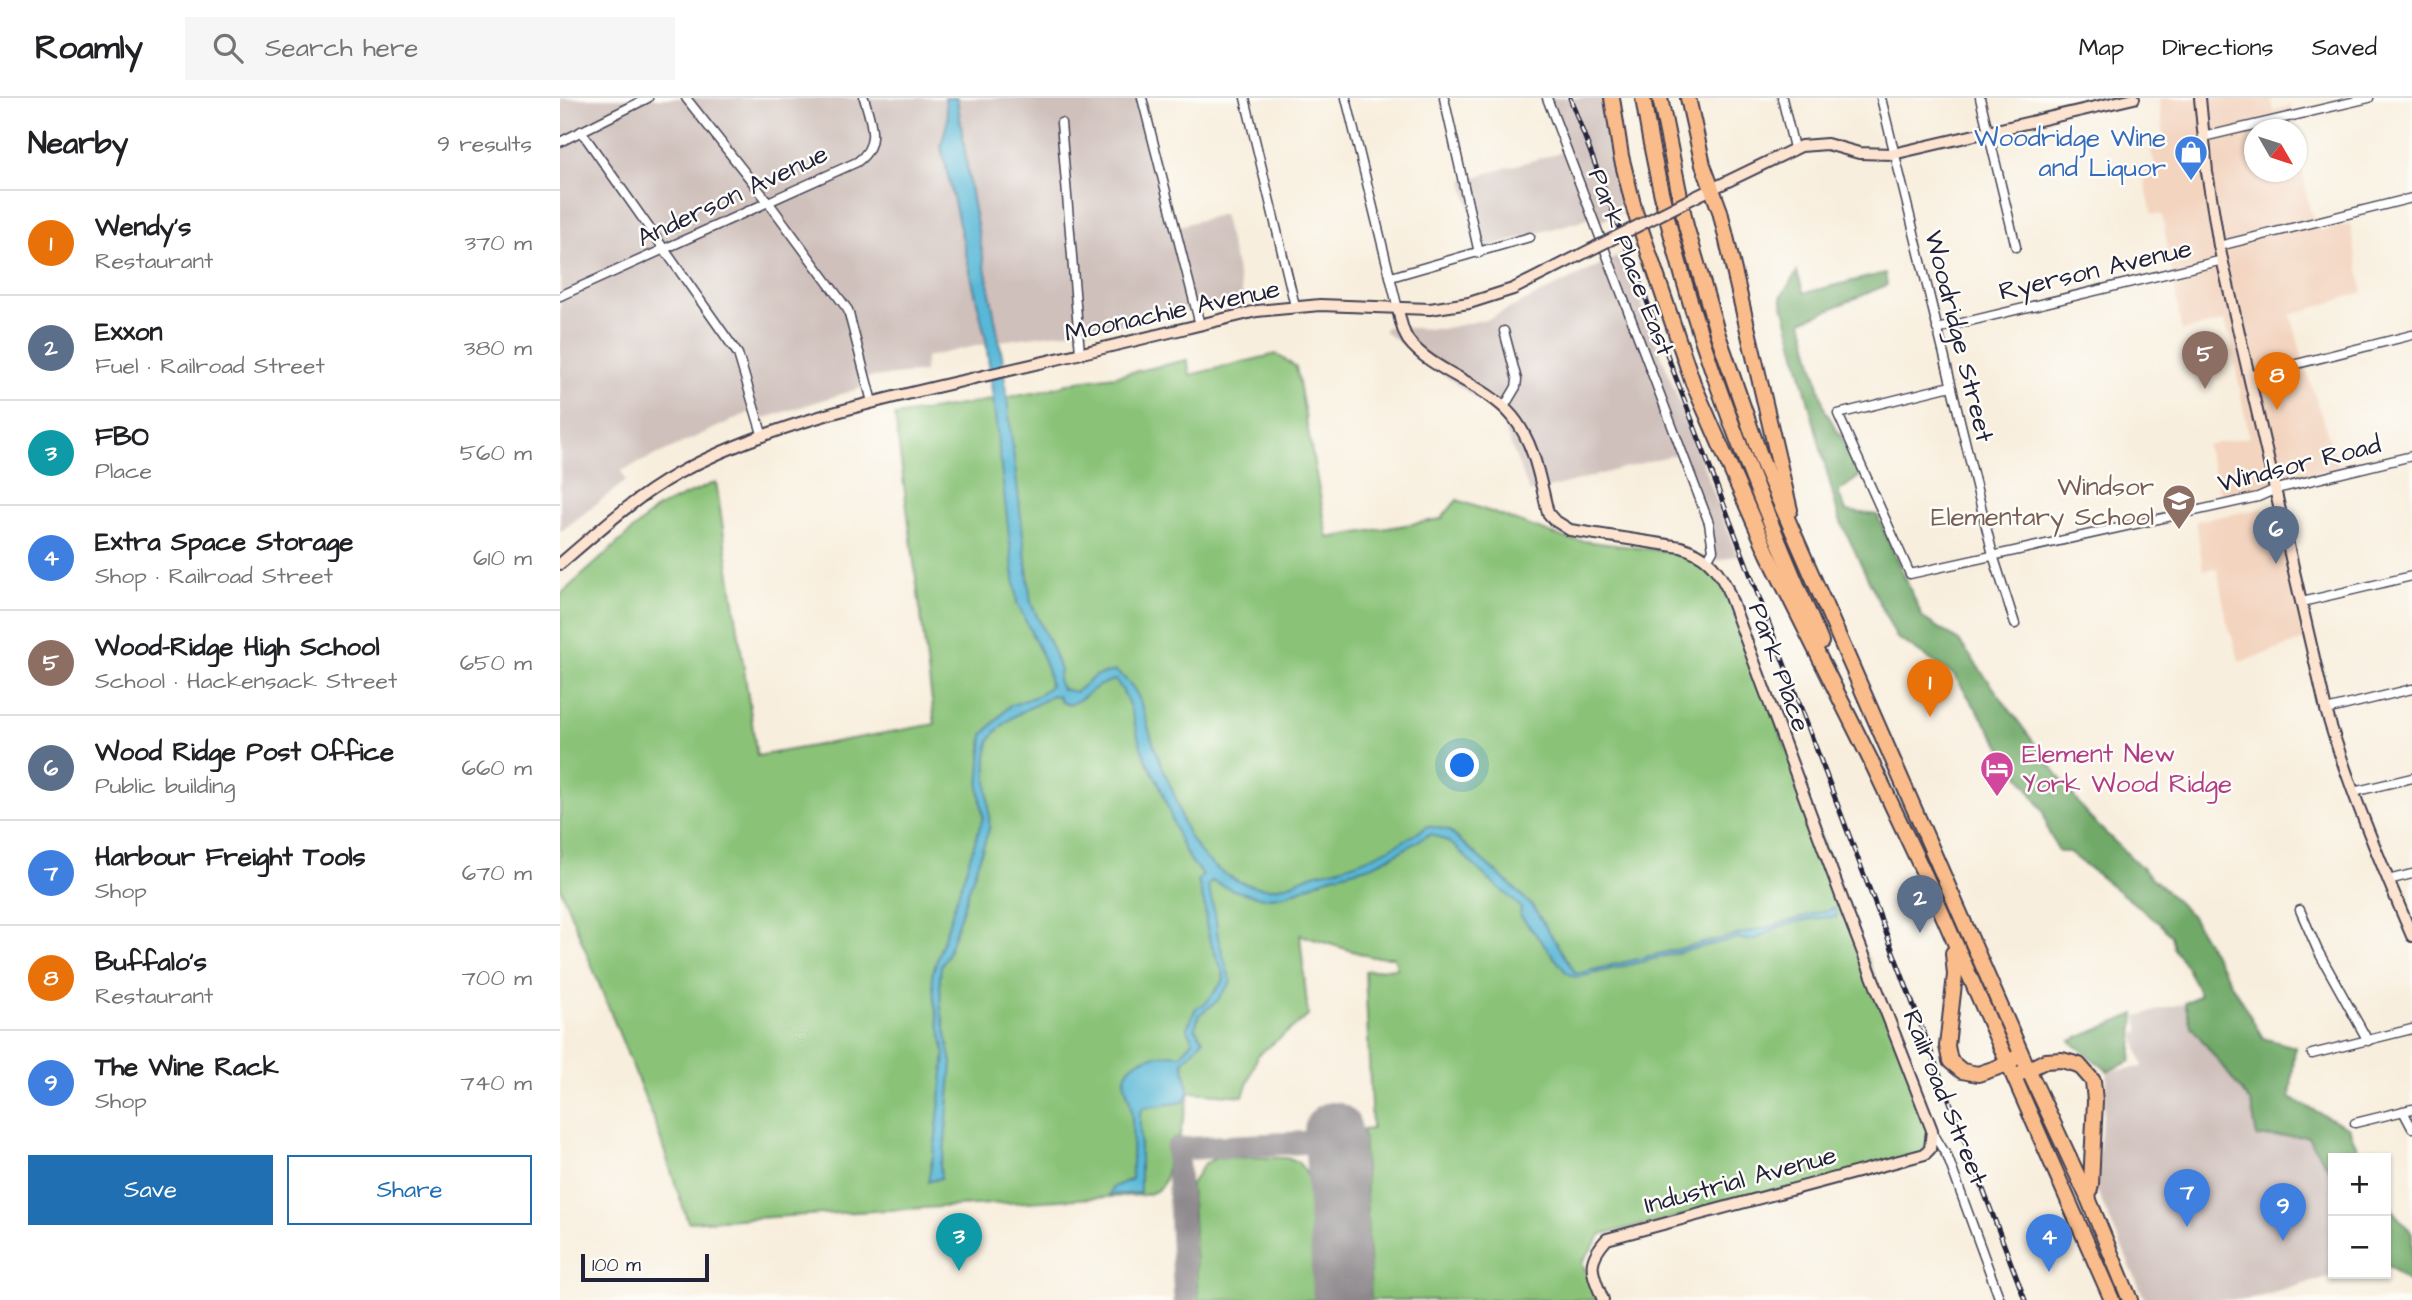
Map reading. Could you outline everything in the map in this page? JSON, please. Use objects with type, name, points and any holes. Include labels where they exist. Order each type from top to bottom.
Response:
[{"type":"highway","points":[[1643,98],[1653,159],[1670,233],[1712,373],[1752,482],[1872,763]]},
{"type":"highway","points":[[1660,98],[1686,226],[1718,335],[1762,461],[2020,1051],[2088,1198],[2130,1300]]},
{"type":"highway","points":[[1688,98],[1703,165],[1720,211],[1787,489],[1791,509],[1790,521]]},
{"type":"highway","points":[[1612,102],[1621,156],[1639,226],[1693,383],[1739,491],[1796,613],[1872,763],[1934,895],[2112,1300]]},
{"type":"highway","points":[[1952,941],[1955,975],[1947,1046],[1950,1061],[1962,1072],[1978,1074],[2028,1069],[2045,1061],[2071,1061],[2079,1065],[2093,1081],[2095,1101],[2088,1198]]},
{"type":"highway","points":[[2010,1070],[2020,1051]]},
{"type":"main road","name":"Moonachie Avenue","points":[[560,564],[646,494],[678,473],[763,437],[872,402],[1257,311],[1320,305],[1398,309],[1448,307],[1495,296],[1533,280],[1794,148],[1827,144],[1859,153],[1893,154],[1988,132],[2081,104],[2134,98]]},
{"type":"main road","points":[[2200,98],[2219,246],[2326,710],[2353,792],[2412,936]]},
{"type":"main road","points":[[1398,309],[1407,338],[1413,346],[1481,389],[1504,407],[1527,438],[1548,513],[1554,520],[1570,530],[1681,547],[1697,552],[1707,559]]},
{"type":"main road","name":"Park Place","points":[[1707,559],[1717,569],[1726,586],[1847,912]]},
{"type":"main road","name":"Railroad Street","points":[[1847,912],[1931,1130]]},
{"type":"main road","name":"Industrial Avenue","points":[[1603,1300],[1593,1274],[1593,1259],[1595,1252],[1607,1239],[1925,1154],[1930,1149],[1933,1137],[1931,1130]]},
{"type":"street","points":[[560,142],[648,98]]},
{"type":"street","points":[[686,98],[769,203],[848,310],[872,402]]},
{"type":"street","name":"Anderson Avenue","points":[[560,296],[863,158],[874,136],[864,98]]},
{"type":"street","points":[[1245,98],[1295,306]]},
{"type":"street","points":[[1346,98],[1398,309]]},
{"type":"street","points":[[1444,98],[1479,253]]},
{"type":"street","name":"Park Place East","points":[[1546,98],[1712,534],[1713,550],[1707,559]]},
{"type":"street","points":[[1782,98],[1794,148]]},
{"type":"street","name":"Woodridge Street","points":[[1881,98],[1993,555],[2015,624]]},
{"type":"street","points":[[1980,98],[2016,247]]},
{"type":"street","points":[[2203,137],[2369,98]]},
{"type":"street","points":[[1145,99],[1199,325]]},
{"type":"street","points":[[1060,123],[1080,353]]},
{"type":"street","points":[[581,131],[738,354],[763,437]]},
{"type":"street","points":[[2219,246],[2412,198]]},
{"type":"street","points":[[1391,277],[1530,237]]},
{"type":"street","name":"Ryerson Avenue","points":[[1937,329],[2223,260]]},
{"type":"street","points":[[1504,331],[1517,380],[1516,387],[1504,407]]},
{"type":"street","points":[[2249,376],[2412,335]]},
{"type":"street","name":"Windsor Road","points":[[1951,386],[1838,414],[1910,574],[2258,497],[2276,489],[2412,456]]},
{"type":"street","points":[[2302,602],[2412,576]]},
{"type":"street","points":[[2326,710],[2412,690]]},
{"type":"street","points":[[2353,792],[2412,778]]},
{"type":"street","points":[[2388,880],[2412,874]]},
{"type":"street","points":[[2300,910],[2318,951],[2368,1041]]},
{"type":"street","points":[[2312,1054],[2412,1029]]},
{"type":"street","points":[[2355,1123],[2407,1110],[2412,1128]]},
{"type":"street","name":"Railroad Street","points":[[1931,1130],[1948,1158],[2000,1300]]},
{"type":"shaded area","points":[[560,98],[1143,98],[1175,227],[1223,214],[1243,296],[1125,324],[1000,341],[1001,354],[987,357],[985,344],[926,357],[924,372],[863,378],[864,387],[759,420],[755,410],[621,471],[626,481],[560,532]]},
{"type":"shaded area","points":[[1546,98],[1612,98],[1620,212],[1595,224],[1592,217],[1480,250],[1463,180],[1566,151]]},
{"type":"shaded area","points":[[2159,98],[2271,98],[2274,110],[2291,105],[2293,119],[2244,119],[2244,182],[2305,182],[2309,207],[2320,231],[2350,224],[2363,292],[2291,315],[2305,367],[2339,467],[2221,496],[2206,445],[2249,437],[2225,321],[2182,331],[2162,215],[2152,214],[2143,174],[2156,168],[2149,145],[2164,139]]},
{"type":"shaded area","points":[[1623,254],[1737,555],[1717,561],[1680,453],[1530,493],[1499,415],[1385,332],[1385,327],[1441,329],[1488,319]]},
{"type":"shaded area","points":[[2275,506],[2308,639],[2240,662],[2227,622],[2217,568],[2203,570],[2196,521]]},
{"type":"shaded area","points":[[2185,1003],[2191,1026],[2251,1103],[2257,1137],[2307,1136],[2328,1168],[2328,1277],[2249,1300],[2145,1300],[2095,1186],[2108,1071],[2143,1067],[2134,1035],[2140,1032],[2137,1016]]},
{"type":"green space","points":[[1797,272],[1804,293],[1885,273],[1887,285],[1802,321],[1825,410],[1863,474],[1838,492],[1846,511],[1877,515],[1923,618],[1959,641],[2088,816],[2191,915],[2263,1038],[2295,1047],[2290,1098],[2349,1128],[2359,1153],[2328,1153],[2328,1168],[2307,1136],[2257,1137],[2251,1103],[2191,1026],[2185,1003],[2200,995],[2174,949],[2171,936],[2159,923],[2069,852],[2059,852],[2048,831],[2043,811],[1954,675],[1896,637],[1839,518],[1781,297]]},
{"type":"green space","points":[[1276,354],[1296,367],[1328,538],[1441,519],[1457,500],[1567,539],[1708,559],[1718,570],[1936,1139],[1910,1164],[1602,1234],[1582,1262],[1597,1300],[1371,1300],[1363,1130],[1372,1129],[1365,971],[1397,968],[1394,957],[1372,957],[1300,935],[1308,1016],[1258,1055],[1243,1096],[1190,1092],[1179,1138],[1174,1138],[1167,1144],[1166,1176],[1153,1193],[688,1222],[654,1120],[560,887],[560,595],[657,508],[716,482],[757,756],[935,724],[895,416],[1039,392],[1078,381],[1187,360],[1190,375]]},
{"type":"green space","points":[[2135,1014],[2131,1061],[2108,1071],[2070,1041]]},
{"type":"green space","points":[[1218,1157],[1288,1158],[1299,1163],[1304,1169],[1309,1181],[1315,1300],[1198,1300],[1191,1184],[1204,1164]]},
{"type":"green space","points":[[2391,1209],[2412,1233],[2412,1285],[2391,1268]]},
{"type":"water","points":[[945,98],[957,98],[972,199],[1002,356],[1031,603],[1060,670],[1058,680],[1062,689],[1076,692],[1095,676],[1115,671],[1124,677],[1135,691],[1183,823],[1205,858],[1226,875],[1239,881],[1273,888],[1363,860],[1428,826],[1448,830],[1533,907],[1576,974],[1765,928],[1834,908],[1837,917],[1801,921],[1774,929],[1756,939],[1738,938],[1576,978],[1566,972],[1520,915],[1521,908],[1516,903],[1454,846],[1430,834],[1371,866],[1333,876],[1286,895],[1263,898],[1212,881],[1208,886],[1218,938],[1231,982],[1216,1002],[1199,1015],[1195,1028],[1203,1040],[1183,1062],[1189,1092],[1184,1102],[1143,1108],[1140,1113],[1140,1193],[1109,1195],[1113,1187],[1132,1179],[1132,1121],[1125,1083],[1127,1072],[1144,1059],[1159,1055],[1181,1055],[1193,1041],[1187,1028],[1196,1008],[1205,1004],[1224,980],[1206,924],[1198,881],[1203,875],[1181,843],[1159,784],[1144,755],[1121,688],[1115,680],[1107,682],[1069,705],[1061,702],[1058,696],[1052,695],[1007,722],[990,740],[987,771],[989,829],[948,953],[941,966],[941,1009],[952,1063],[944,1154],[940,1164],[941,1178],[928,1182],[945,1054],[932,975],[983,817],[979,788],[983,735],[1009,706],[1037,696],[1050,686],[1040,651],[1017,603],[986,340],[941,146],[948,119]]},
{"type":"taxiway","points":[[1185,1300],[1177,1149],[1334,1141]]},
{"type":"runway","points":[[1333,1131],[1342,1300]]},
{"type":"railway","points":[[1570,98],[2025,1300]]},
{"type":"place","name":"Woodridge Wine and Liquor","points":[[2191,182]]},
{"type":"place","name":"Wood-Ridge High School","points":[[2205,389]]},
{"type":"place","name":"Buffalo's","points":[[2277,410]]},
{"type":"place","name":"Windsor Elementary School","points":[[2179,531]]},
{"type":"place","name":"Wood Ridge Post Office","points":[[2276,564]]},
{"type":"place","name":"Wendy's","points":[[1930,717]]},
{"type":"place","name":"Element New York Wood Ridge","points":[[1997,798]]},
{"type":"place","name":"Exxon","points":[[1920,933]]},
{"type":"place","name":"Harbour Freight Tools","points":[[2187,1227]]},
{"type":"place","name":"The Wine Rack","points":[[2283,1241]]},
{"type":"place","name":"FBO","points":[[959,1271]]},
{"type":"place","name":"Extra Space Storage","points":[[2049,1272]]}]
